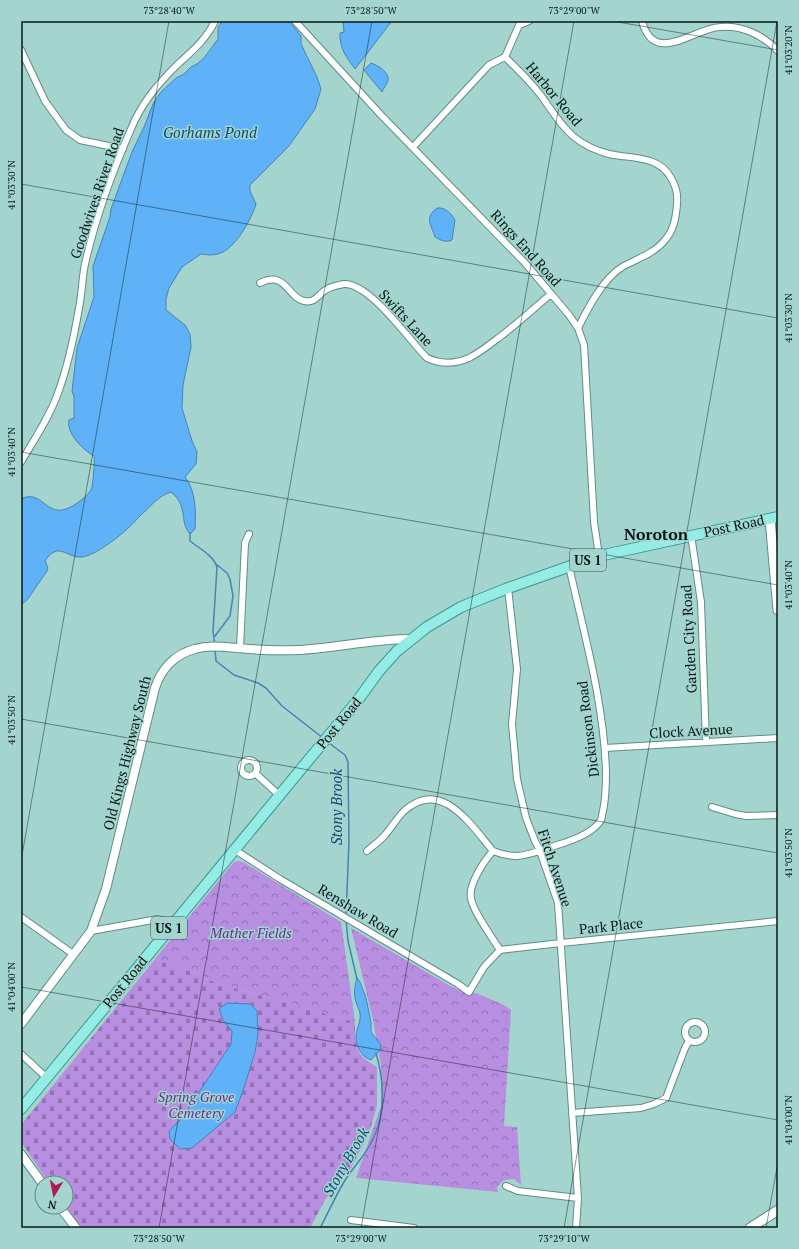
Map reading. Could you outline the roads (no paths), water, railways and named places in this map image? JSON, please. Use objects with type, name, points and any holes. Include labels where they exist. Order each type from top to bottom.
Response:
[{"type":"main road","name":"Post Road","points":[[21,1109],[318,749],[358,700],[379,671],[397,651],[411,639],[436,621],[461,607],[568,566],[599,556],[774,518]]},
{"type":"main road","points":[[774,518],[778,610]]},
{"type":"main road","points":[[750,1228],[778,1210]]},
{"type":"street","name":"Goodwives River Road","points":[[21,462],[47,417],[59,391],[77,320],[83,274],[89,247],[123,149],[134,123],[145,101],[155,88],[199,46],[207,36],[215,21]]},
{"type":"street","name":"Rings End Road","points":[[295,21],[347,80],[526,263],[578,328],[584,345],[594,522],[599,556]]},
{"type":"street","points":[[413,147],[489,65],[505,57],[519,22],[522,24],[528,21]]},
{"type":"street","points":[[642,21],[648,35],[658,42],[676,42],[720,26],[745,29],[761,37],[778,51]]},
{"type":"street","points":[[21,50],[45,101],[66,130],[80,140],[123,149]]},
{"type":"street","name":"Harbor Road","points":[[505,57],[526,77],[543,98],[557,119],[574,137],[602,152],[654,162],[662,166],[668,172],[675,184],[678,196],[675,223],[665,240],[658,247],[611,275],[578,328]]},
{"type":"street","name":"Swifts Lane","points":[[260,283],[271,280],[285,284],[298,299],[309,302],[316,299],[327,289],[338,285],[350,284],[357,287],[380,306],[427,358],[444,363],[459,361],[478,354],[551,294]]},
{"type":"street","points":[[240,648],[245,543],[249,534]]},
{"type":"street","name":"Garden City Road","points":[[691,535],[701,602],[706,742]]},
{"type":"street","name":"Dickinson Road","points":[[493,851],[505,856],[518,857],[540,851],[572,840],[589,832],[600,820],[606,796],[605,748],[593,671],[568,566]]},
{"type":"street","name":"Fitch Avenue","points":[[508,588],[517,669],[512,724],[517,778],[526,818],[540,851],[558,903],[578,1198],[576,1228]]},
{"type":"street","name":"Old Kings Highway South","points":[[21,1024],[91,931],[106,889],[157,681],[164,670],[174,660],[195,649],[215,647],[276,651],[299,650],[392,639],[411,639]]},
{"type":"street","name":"Clock Avenue","points":[[605,748],[778,738]]},
{"type":"street","points":[[255,773],[279,795]]},
{"type":"street","points":[[367,851],[384,836],[403,812],[415,802],[428,798],[443,801],[462,814],[493,851],[484,861],[472,887],[471,898],[478,914],[500,950]]},
{"type":"street","points":[[712,807],[746,816],[778,815]]},
{"type":"street","name":"Renshaw Road","points":[[234,850],[469,992],[484,967],[500,950]]},
{"type":"street","points":[[21,917],[73,954]]},
{"type":"street","points":[[91,931],[158,919],[174,923]]},
{"type":"street","name":"Park Place","points":[[500,950],[778,921]]},
{"type":"street","points":[[572,1113],[641,1108],[666,1098],[689,1041]]},
{"type":"street","points":[[21,1054],[47,1078]]},
{"type":"street","points":[[21,1154],[36,1175]]},
{"type":"street","points":[[506,1186],[518,1191],[578,1198]]},
{"type":"street","points":[[66,1215],[76,1228]]},
{"type":"street","points":[[351,1220],[414,1228]]},
{"type":"water","name":"Gorhams Pond","points":[[222,21],[289,21],[301,36],[301,44],[317,77],[321,89],[315,109],[289,146],[250,185],[250,191],[256,204],[251,216],[234,244],[223,252],[215,255],[201,254],[182,267],[169,288],[166,299],[166,310],[185,325],[190,334],[191,347],[183,385],[182,408],[197,452],[196,464],[185,477],[189,483],[193,495],[195,529],[190,534],[187,530],[181,506],[171,492],[154,502],[119,536],[96,552],[83,557],[58,551],[50,555],[45,561],[48,568],[47,571],[27,600],[21,605],[21,501],[23,498],[33,497],[52,509],[61,510],[71,507],[81,500],[92,488],[94,456],[76,441],[70,430],[69,420],[74,418],[74,397],[72,391],[77,348],[94,297],[93,266],[110,217],[111,209],[132,152],[153,104],[161,92],[176,78],[184,74],[204,58],[218,39],[218,28]]},
{"type":"water","points":[[343,21],[392,21],[355,69],[344,52],[341,43],[340,33],[344,32]]},
{"type":"water","points":[[371,63],[380,67],[387,75],[388,81],[382,92],[364,70]]},
{"type":"water","points":[[437,208],[443,208],[448,211],[455,220],[452,240],[450,241],[441,240],[435,237],[430,225],[431,215]]},
{"type":"water","points":[[357,978],[366,998],[371,1022],[371,1032],[381,1045],[380,1050],[371,1060],[364,1056],[359,1050],[356,1039],[360,1017],[360,1011],[356,1004],[355,996]]},
{"type":"water","points":[[227,1003],[251,1004],[257,1011],[258,1035],[255,1052],[244,1088],[235,1112],[192,1148],[180,1149],[170,1139],[169,1131],[182,1118],[231,1044],[232,1031],[223,1020],[219,1009]]},
{"type":"waterway","name":"Stony Brook","points":[[190,533],[190,541],[209,556],[217,567],[213,631],[215,645]]},
{"type":"waterway","points":[[215,636],[230,616],[233,596],[230,579],[227,573],[216,564]]},
{"type":"waterway","name":"Stony Brook","points":[[215,650],[216,661],[234,675],[258,683],[266,688],[282,706],[323,738]]},
{"type":"waterway","name":"Stony Brook","points":[[329,743],[345,755],[348,762],[349,842],[346,915]]},
{"type":"waterway","name":"Stony Brook","points":[[346,920],[348,941],[357,979]]},
{"type":"waterway","name":"Stony Brook","points":[[320,1228],[341,1188],[367,1150],[377,1129],[382,1108],[382,1085],[376,1053]]},
{"type":"district","name":"Noroton","points":[[656,534]]},
{"type":"park label","name":"Mather Fields","points":[[251,933]]},
{"type":"park label","name":"Spring Grove Cemetery","points":[[196,1106]]}]
